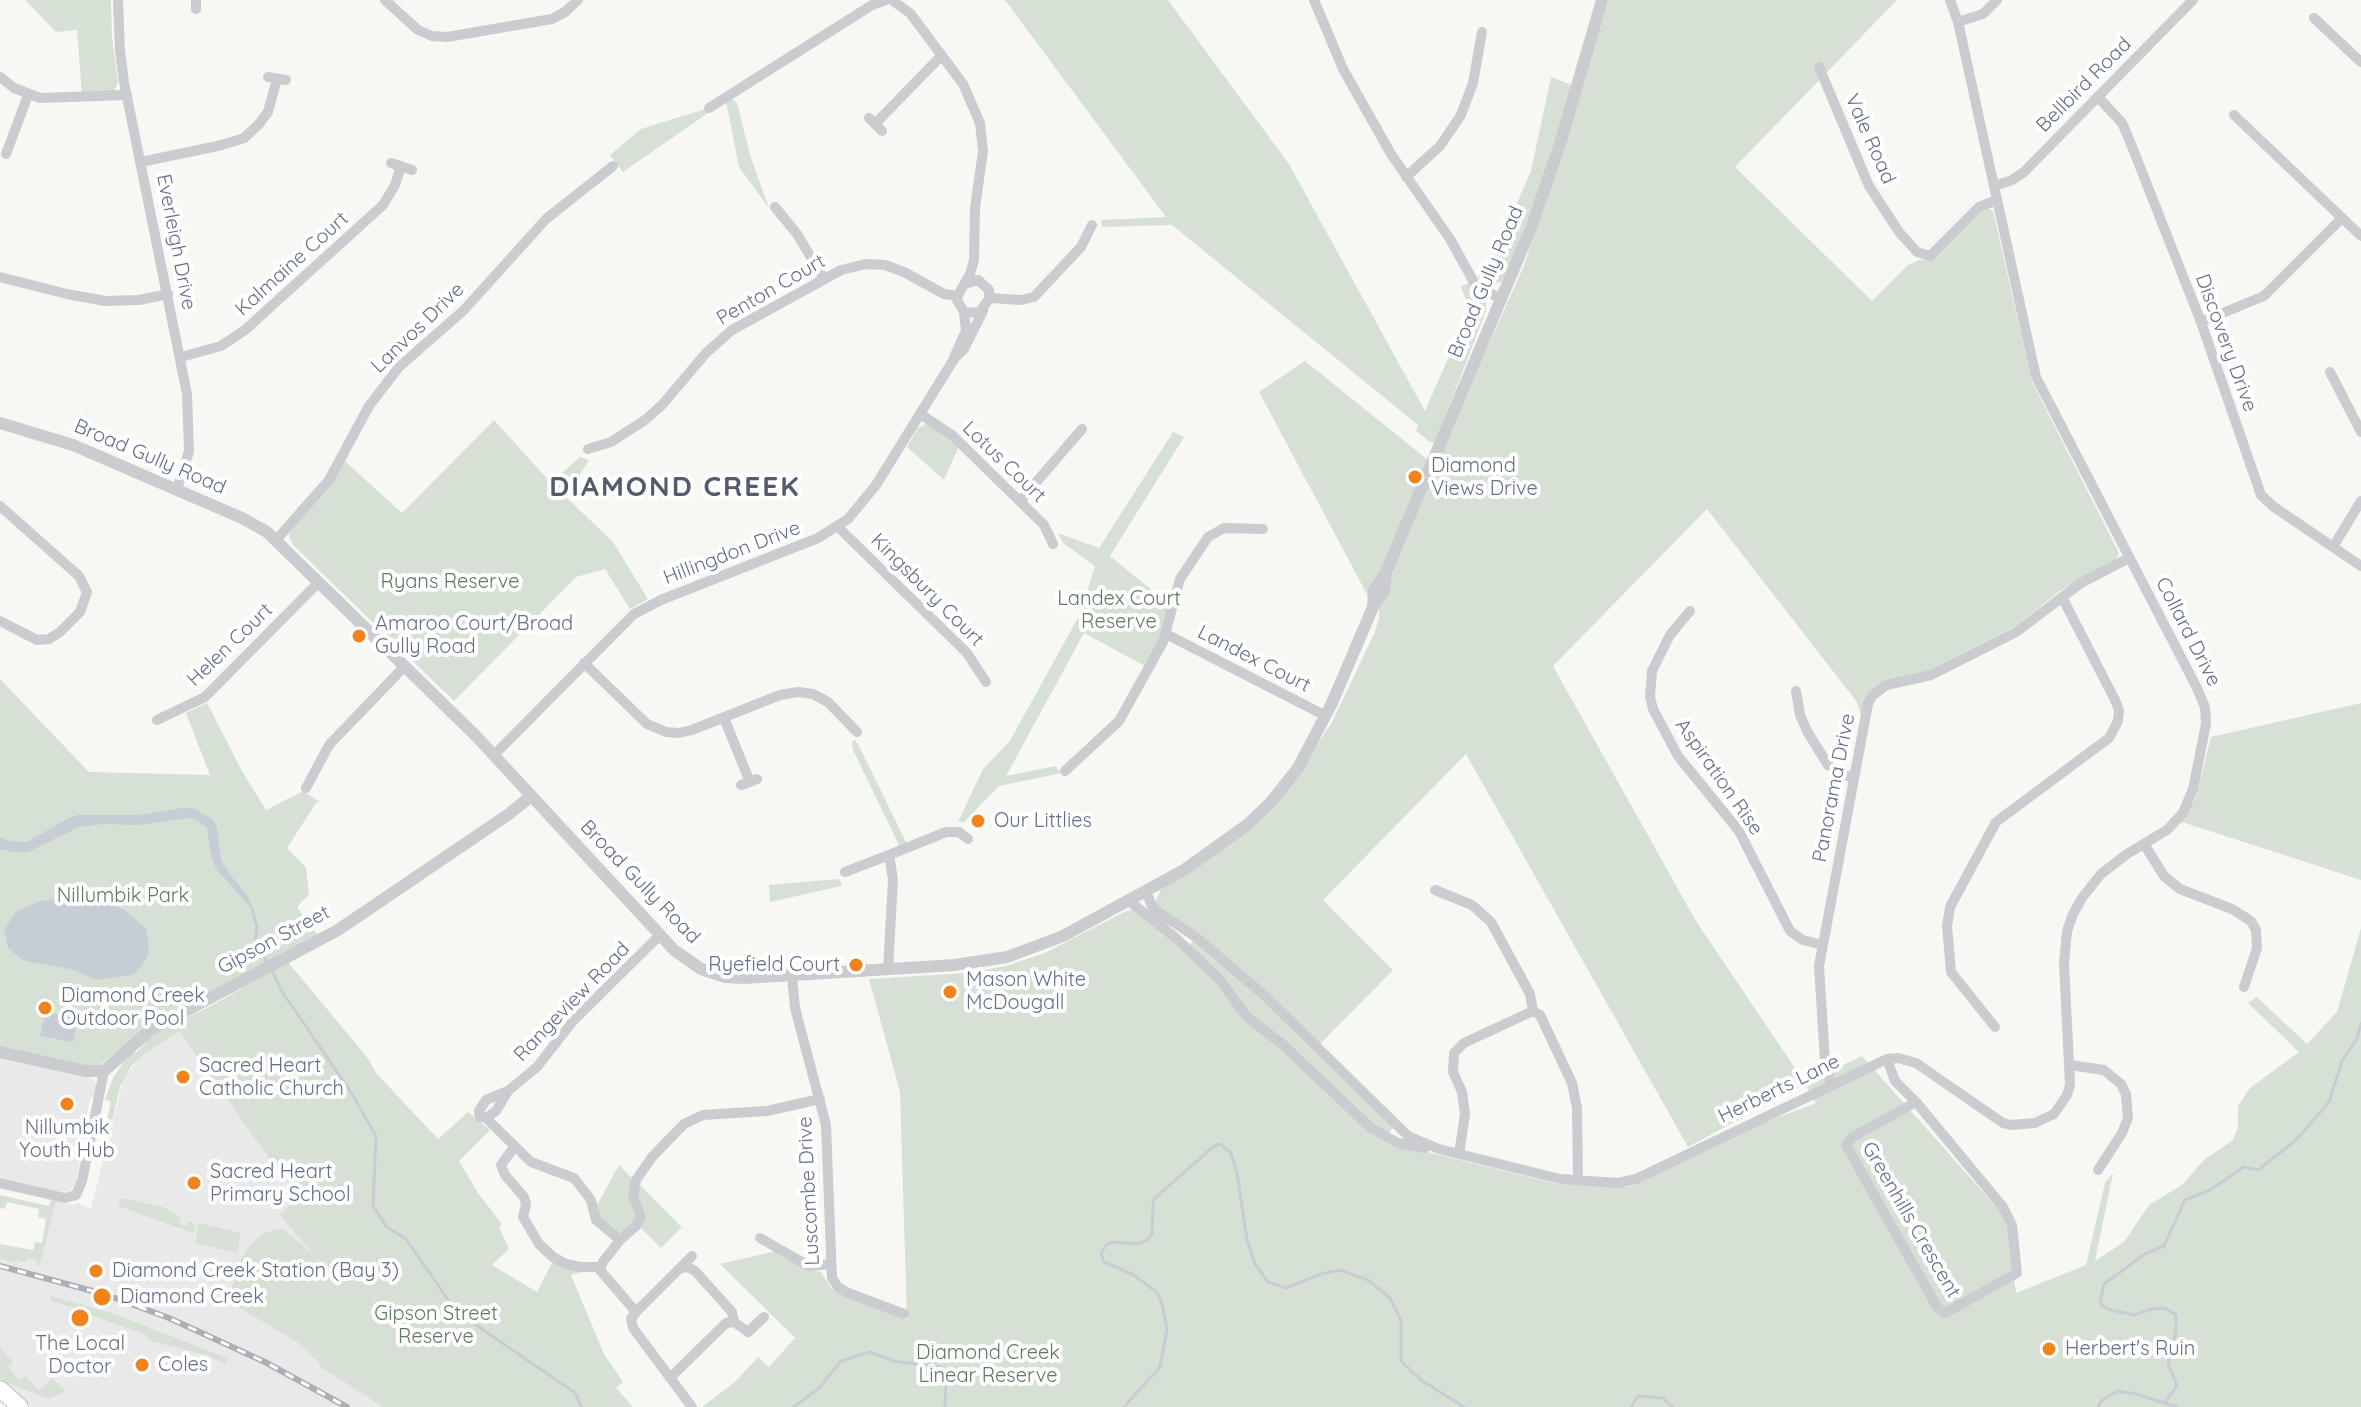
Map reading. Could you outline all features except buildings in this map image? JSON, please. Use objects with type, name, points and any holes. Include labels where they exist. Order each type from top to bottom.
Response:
[{"type":"main road","points":[[0,1389],[20,1407]]},
{"type":"street","name":"Everleigh Drive","points":[[118,0],[120,51],[127,95],[187,394],[188,460],[177,490]]},
{"type":"street","points":[[385,0],[418,30],[432,36],[447,37],[552,19],[578,0]]},
{"type":"street","points":[[709,108],[873,2],[891,0],[910,13],[971,97],[983,138],[975,208],[974,260],[958,296],[958,305],[964,312],[974,315],[983,311],[990,298],[974,260]]},
{"type":"street","points":[[907,0],[910,13]]},
{"type":"street","points":[[1314,0],[1354,90],[1406,177],[1450,239],[1475,284],[1502,300]]},
{"type":"street","name":"Broad Gully Road","points":[[0,423],[56,439],[177,490],[255,525],[276,540],[494,755],[660,935],[688,961],[715,974],[744,978],[971,964],[1007,957],[1063,936],[1146,892],[1226,842],[1260,814],[1298,768],[1326,716],[1373,607],[1384,590],[1386,572],[1502,300],[1552,172],[1602,0]]},
{"type":"street","name":"Collard Drive","points":[[1887,1059],[1898,1058],[1916,1063],[1994,1119],[2011,1125],[2035,1123],[2054,1114],[2067,1095],[2070,1065],[2064,963],[2067,931],[2073,914],[2090,886],[2113,863],[2176,821],[2189,802],[2206,724],[2205,707],[2197,688],[2036,377],[1958,22],[1950,0]]},
{"type":"street","points":[[1958,22],[1983,14],[1997,0]]},
{"type":"street","name":"Bellbird Road","points":[[1994,186],[2024,172],[2193,0]]},
{"type":"street","points":[[2314,18],[2361,62]]},
{"type":"street","points":[[1406,177],[1440,146],[1461,115],[1476,75],[1482,32]]},
{"type":"street","points":[[876,124],[942,55]]},
{"type":"street","name":"Vale Road","points":[[1819,67],[1869,186],[1899,232],[1917,252],[1926,257],[1932,254],[1979,207],[1997,200]]},
{"type":"street","points":[[0,77],[28,95],[54,99],[127,95]]},
{"type":"street","points":[[141,162],[244,138],[268,112],[277,79]]},
{"type":"street","points":[[7,154],[28,95]]},
{"type":"street","name":"Discovery Drive","points":[[2098,97],[2126,131],[2201,322],[2261,495],[2361,566]]},
{"type":"street","points":[[2234,115],[2361,236]]},
{"type":"street","name":"Lanvos Drive","points":[[276,540],[329,480],[369,406],[399,367],[464,310],[546,219],[613,166]]},
{"type":"street","name":"Kalmaine Court","points":[[181,357],[221,346],[245,330],[383,205],[401,167]]},
{"type":"street","points":[[775,207],[802,241],[824,279]]},
{"type":"street","points":[[2201,322],[2264,296],[2342,218]]},
{"type":"street","points":[[990,298],[1021,300],[1034,297],[1081,247],[1092,225]]},
{"type":"street","name":"Penton Court","points":[[588,449],[611,442],[654,413],[697,362],[732,330],[850,267],[876,264],[904,272],[944,294],[958,296]]},
{"type":"street","points":[[0,277],[94,300],[139,300],[168,294]]},
{"type":"street","points":[[965,284],[973,280],[983,282]]},
{"type":"street","name":"Hillingdon Drive","points":[[494,755],[621,625],[648,606],[818,538],[838,527],[866,498],[954,359],[972,337],[983,311]]},
{"type":"street","name":"Hillingdon Drive","points":[[954,359],[967,327],[964,312]]},
{"type":"street","points":[[2330,372],[2361,432]]},
{"type":"street","name":"Lotus Court","points":[[920,414],[952,435],[1020,501],[1048,531],[1053,544]]},
{"type":"street","points":[[1020,501],[1082,429]]},
{"type":"street","points":[[2333,547],[2361,501]]},
{"type":"street","points":[[0,506],[79,576],[86,587],[87,597],[83,608],[49,639],[30,637],[0,621]]},
{"type":"street","name":"Kingsbury Court","points":[[838,527],[967,653],[986,682]]},
{"type":"street","name":"Landex Court","points":[[1065,771],[1119,721],[1166,634],[1180,579],[1208,537],[1224,528],[1264,529]]},
{"type":"street","name":"Panorama Drive","points":[[1831,1084],[1825,1061],[1818,979],[1866,711],[1872,696],[1886,685],[1919,679],[1944,669],[2026,626],[2081,583],[2129,558]]},
{"type":"street","name":"Helen Court","points":[[157,720],[205,697],[319,582]]},
{"type":"street","points":[[1995,1027],[1951,972],[1947,926],[1950,907],[1996,822],[2109,738],[2118,721],[2119,710],[2115,700],[2062,597]]},
{"type":"street","name":"Aspiration Rise","points":[[1690,611],[1670,635],[1652,671],[1650,697],[1653,709],[1678,756],[1739,831],[1783,922],[1796,936],[1823,945]]},
{"type":"street","name":"Landex Court","points":[[1166,634],[1326,716]]},
{"type":"street","points":[[584,663],[647,724],[659,730],[685,732],[780,695],[798,692],[813,694],[828,702],[857,732]]},
{"type":"street","points":[[306,788],[329,745],[405,666]]},
{"type":"street","points":[[1796,691],[1800,715],[1828,765],[1842,775],[1854,777]]},
{"type":"street","points":[[724,718],[749,782]]},
{"type":"street","name":"Gipson Street","points":[[104,1071],[144,1034],[338,930],[531,796]]},
{"type":"street","points":[[845,872],[946,832],[959,832],[968,839]]},
{"type":"street","points":[[2144,844],[2164,876],[2180,889],[2232,909],[2251,921],[2256,930],[2257,948],[2244,987]]},
{"type":"street","points":[[888,970],[893,879],[889,855]]},
{"type":"street","points":[[1435,890],[1472,905],[1491,922],[1530,994],[1533,1011]]},
{"type":"street","name":"Herberts Lane","points":[[1146,892],[1158,912],[1196,937],[1275,1006],[1408,1136],[1439,1149]]},
{"type":"street","name":"Herberts Lane","points":[[1129,901],[1186,948],[1220,980],[1247,1017],[1281,1043],[1371,1128],[1410,1146],[1439,1149],[1560,1179],[1618,1183],[1636,1179],[1887,1059]]},
{"type":"street","name":"Rangeview Road","points":[[514,1147],[486,1118],[499,1106],[508,1091],[537,1067],[573,1021],[660,935]]},
{"type":"street","points":[[1186,948],[1189,939],[1196,937]]},
{"type":"street","name":"Luscombe Drive","points":[[792,976],[795,1008],[827,1135],[832,1278],[838,1287],[904,1314]]},
{"type":"street","points":[[1459,1154],[1465,1103],[1453,1072],[1454,1053],[1464,1043],[1533,1011]]},
{"type":"street","points":[[1533,1011],[1540,1015],[1572,1083],[1577,1108],[1578,1180]]},
{"type":"street","points":[[0,1052],[85,1071],[104,1071],[78,1192],[72,1197],[62,1197],[0,1183]]},
{"type":"street","points":[[1887,1059],[1895,1081],[1916,1102]]},
{"type":"street","points":[[2070,1065],[2104,1070],[2121,1084],[2126,1094],[2128,1118],[2098,1170]]},
{"type":"street","points":[[600,1267],[620,1240],[638,1224],[641,1216],[633,1196],[636,1180],[652,1157],[684,1124],[703,1115],[767,1111],[820,1099]]},
{"type":"street","name":"Greenhills Crescent","points":[[1916,1102],[2007,1213],[2013,1232],[2017,1273],[1945,1313],[1937,1307],[1846,1145],[1851,1138],[1916,1102]]},
{"type":"street","points":[[1385,1137],[1395,1132],[1395,1124]]},
{"type":"street","points":[[600,1267],[566,1264],[539,1244],[523,1217],[526,1200],[505,1175],[502,1160],[514,1147],[537,1166],[574,1178],[591,1200],[596,1220],[620,1240]]},
{"type":"street","points":[[760,1238],[808,1266],[830,1264]]},
{"type":"street","points":[[692,1256],[631,1319],[633,1328],[692,1407]]},
{"type":"street","points":[[600,1267],[636,1312]]},
{"type":"street","points":[[681,1268],[688,1267],[695,1271],[732,1312],[734,1322]]},
{"type":"street","points":[[670,1378],[728,1321],[748,1332],[764,1317]]},
{"type":"shaded area","points":[[193,808],[212,819],[217,827],[221,860],[248,896],[253,910],[216,869],[207,827],[191,818],[137,825],[79,827],[28,852],[0,849],[0,837],[8,841],[27,842],[78,815],[139,815]]},
{"type":"shaded area","points":[[78,894],[122,908],[146,928],[148,955],[132,975],[96,980],[71,969],[29,962],[8,948],[4,929],[16,912],[37,902]]},
{"type":"shaded area","points":[[45,1012],[78,1019],[73,1042],[40,1036]]},
{"type":"shaded area","points":[[179,1031],[273,1164],[324,1223],[354,1315],[319,1366],[383,1407],[32,1407],[0,1379],[0,1259],[16,1263],[26,1258],[38,1261],[40,1265],[56,1201],[73,1205],[79,1203],[91,1209],[124,1077],[140,1057]]},
{"type":"shaded area","points":[[0,1058],[88,1077],[96,1083],[97,1093],[90,1099],[76,1183],[70,1191],[61,1192],[0,1178]]},
{"type":"green space","points":[[25,0],[111,0],[118,82],[114,92],[82,95],[77,30],[56,32]]},
{"type":"green space","points":[[1005,0],[1168,0],[1289,164],[1425,411],[1466,318],[1468,305],[1461,287],[1468,283],[1482,296],[1486,311],[1435,443],[1416,431],[1418,425],[1172,225],[1102,227],[1101,220],[1166,217]]},
{"type":"green space","name":"Diamond Creek Linear Reserve","points":[[1608,0],[1897,0],[1735,167],[1872,301],[1908,265],[1919,260],[1931,260],[1982,211],[1988,208],[1993,211],[2032,382],[2119,553],[2116,559],[2060,591],[2015,626],[1930,670],[1882,682],[1867,695],[1861,716],[1857,702],[1707,509],[1553,666],[1696,921],[1805,1083],[1862,1056],[2007,1219],[2016,1293],[2086,1265],[2105,1183],[2113,1173],[2095,1261],[2124,1242],[2149,1205],[2182,1185],[2204,1160],[2233,1140],[2238,1127],[2238,1106],[2250,1088],[2299,1052],[2248,1003],[2257,997],[2307,1044],[2337,1012],[2361,928],[2361,1407],[702,1407],[735,1382],[758,1357],[769,1367],[795,1338],[720,1264],[776,1251],[809,1270],[821,1272],[831,1288],[841,1294],[907,1320],[900,1092],[869,979],[966,973],[1006,966],[1045,953],[1126,911],[1134,910],[1190,946],[1193,940],[1244,981],[1161,911],[1155,902],[1161,889],[1246,832],[1291,785],[1332,722],[1374,634],[1379,606],[1389,579],[1523,268],[1566,143]],"holes":[[[1466,754],[1688,1147],[1805,1084],[1816,1103],[1760,1124],[1629,1187],[1557,1184],[1405,1148],[1388,1134],[1393,1128],[1247,984],[1319,1045],[1393,970],[1323,900]]]},
{"type":"green space","points":[[1551,77],[1572,85],[1554,146],[1516,251],[1502,281],[1489,287],[1478,277],[1488,270],[1531,171]]},
{"type":"green space","points":[[731,97],[737,103],[750,155],[769,208],[739,167],[726,101]]},
{"type":"green space","points":[[705,109],[708,113],[623,172],[610,155],[641,129]]},
{"type":"green space","points":[[1305,361],[1428,460],[1370,600],[1259,392]]},
{"type":"green space","name":"Ryans Reserve","points":[[494,420],[551,483],[580,457],[589,460],[566,497],[613,542],[648,599],[630,609],[605,569],[576,577],[454,701],[293,545],[289,535],[291,528],[345,461],[402,513]]},
{"type":"green space","points":[[932,425],[959,446],[944,480],[907,447],[918,428]]},
{"type":"green space","name":"Landex Court Reserve","points":[[1173,432],[1184,437],[1110,556],[1169,604],[1158,642],[1145,666],[1084,633],[1006,776],[1055,766],[1062,773],[999,786],[964,822],[958,822],[983,769],[1010,741],[1080,614],[1095,566],[1063,543],[1058,533],[1099,548]]},
{"type":"green space","name":"Nillumbik Park","points":[[0,679],[89,772],[210,775],[186,713],[207,703],[266,810],[303,791],[320,802],[316,803],[287,848],[306,867],[309,894],[297,907],[319,937],[158,1018],[100,1065],[92,1067],[0,1047]]},
{"type":"green space","points":[[2361,703],[2361,880],[2182,822],[2196,797],[2211,737]]},
{"type":"green space","points":[[854,740],[907,844],[900,847],[853,750]]},
{"type":"green space","points":[[837,879],[842,882],[841,886],[770,902],[769,885]]},
{"type":"green space","name":"Gipson Street Reserve","points":[[288,962],[367,1057],[377,1074],[438,1139],[468,1112],[490,1130],[459,1161],[502,1224],[499,1227],[509,1249],[492,1265],[537,1292],[553,1261],[590,1270],[571,1275],[604,1354],[623,1382],[616,1388],[633,1407],[383,1407],[319,1366],[320,1363],[299,1343],[233,1304],[231,1291],[240,1260],[261,1235],[275,1229],[284,1230],[314,1255],[279,1214],[302,1197],[273,1164],[179,1031],[131,1066],[120,1087],[109,1135],[99,1131],[105,1130],[111,1102],[105,1099],[114,1076],[128,1056],[133,1051],[136,1053],[147,1041],[145,1038],[211,1006]]},
{"type":"green space","points":[[619,1165],[633,1179],[637,1218],[624,1232],[619,1233],[599,1219],[597,1205]]},
{"type":"green space","points":[[639,1184],[682,1227],[661,1248],[640,1227],[646,1213],[637,1196]]},
{"type":"green space","points":[[0,1195],[49,1206],[51,1200],[56,1201],[40,1265],[37,1265],[38,1261],[27,1258],[25,1262],[17,1260],[16,1263],[0,1259],[0,1244],[33,1250],[35,1242],[42,1243],[46,1219],[38,1217],[39,1209],[7,1202],[5,1209],[0,1208]]},
{"type":"green space","points":[[122,1198],[163,1207],[180,1217],[182,1225],[190,1221],[195,1227],[193,1233],[118,1206]]},
{"type":"green space","points":[[199,1223],[241,1233],[237,1253],[195,1243]]},
{"type":"green space","points":[[51,1296],[117,1315],[227,1358],[226,1364],[209,1356],[147,1340],[148,1336],[90,1315],[90,1312],[50,1301]]},
{"type":"green space","points":[[0,1348],[13,1362],[8,1367],[19,1380],[25,1376],[40,1391],[52,1378],[65,1392],[49,1399],[5,1382],[0,1378]]},
{"type":"waterway","name":"Diamond Creek","points":[[252,909],[257,927],[255,943],[267,961]]},
{"type":"waterway","name":"Diamond Creek","points":[[271,968],[281,990],[352,1094],[376,1136],[373,1206],[386,1226],[406,1239],[449,1301],[476,1325],[574,1392],[582,1407]]},
{"type":"waterway","points":[[2165,1402],[2177,1386],[2168,1363],[2176,1331],[2176,1315],[2165,1308],[2134,1315],[2107,1309],[2100,1303],[2104,1284],[2145,1254],[2164,1246],[2185,1200],[2210,1190],[2244,1167],[2258,1170],[2296,1140],[2329,1102],[2342,1061],[2357,1039],[2361,1023]]},
{"type":"waterway","name":"Diamond Creek","points":[[1124,1407],[1160,1367],[1167,1329],[1157,1292],[1132,1274],[1104,1262],[1101,1253],[1107,1244],[1138,1244],[1147,1240],[1152,1235],[1155,1198],[1220,1144],[1231,1153],[1247,1240],[1255,1264],[1268,1282],[1286,1288],[1340,1270],[1368,1280],[1390,1298],[1401,1320],[1401,1361],[1421,1380],[1464,1407]]},
{"type":"waterway","name":"Diamond Creek","points":[[794,1407],[819,1388],[841,1361],[870,1352],[894,1361],[940,1367],[946,1373],[945,1407]]},
{"type":"waterway","name":"Diamond Creek","points":[[2098,1407],[2100,1402],[2117,1391],[2177,1407]]},
{"type":"waterway","name":"Diamond Creek","points":[[1631,1407],[1638,1396],[1663,1398],[1673,1407]]},
{"type":"railway","points":[[0,1266],[107,1295],[169,1318],[265,1362],[347,1407]]},
{"type":"place","name":"Diamond Views Drive","points":[[1415,477]]},
{"type":"place","name":"Amaroo Court/Broad Gully Road","points":[[359,636]]},
{"type":"place","name":"Our Littlies","points":[[978,821]]},
{"type":"place","name":"Ryefield Court","points":[[856,965]]},
{"type":"place","name":"Mason White McDougall","points":[[950,992]]},
{"type":"place","name":"Diamond Creek Outdoor Pool","points":[[45,1008]]},
{"type":"place","name":"Sacred Heart Catholic Church","points":[[183,1077]]},
{"type":"place","name":"Nillumbik Youth Hub","points":[[67,1104]]},
{"type":"place","name":"Sacred Heart Primary School","points":[[194,1183]]},
{"type":"place","name":"Diamond Creek Station (Bay 3)","points":[[96,1271]]},
{"type":"place","name":"Diamond Creek","points":[[102,1297]]},
{"type":"place","name":"The Local Doctor","points":[[80,1318]]},
{"type":"place","name":"Herbert's Ruin","points":[[2049,1349]]},
{"type":"place","name":"Coles","points":[[142,1365]]},
{"type":"district","name":"DIAMOND CREEK","points":[[675,488]]}]
